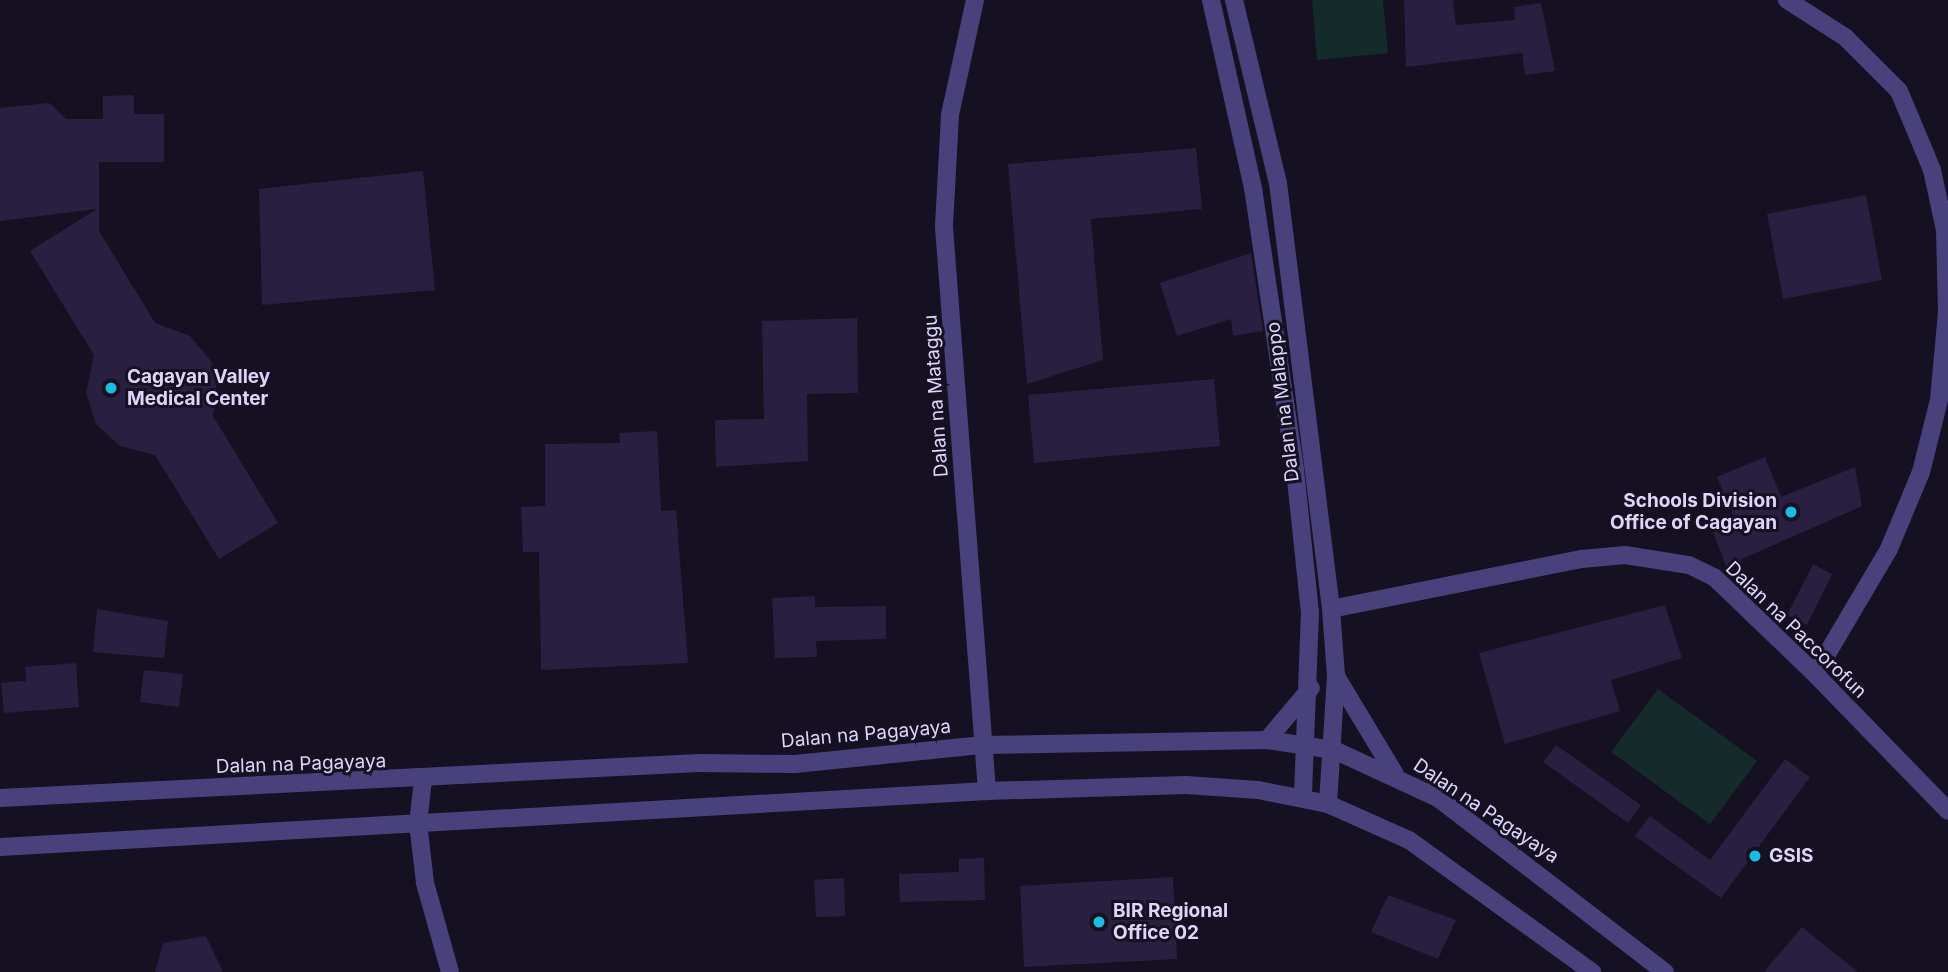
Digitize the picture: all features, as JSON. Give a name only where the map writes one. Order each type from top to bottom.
[{"type":"street","name":"Dalan na Mataggu","points":[[975,0],[950,115],[944,227],[987,791]]},
{"type":"street","name":"Dalan na Malappo","points":[[1211,0],[1263,246],[1295,470],[1311,688],[1309,745],[1303,797]]},
{"type":"street","name":"Dalan na Malappo","points":[[1234,0],[1278,183],[1331,609],[1336,676],[1334,750],[1328,804]]},
{"type":"street","points":[[1787,0],[1845,37],[1899,91],[1932,170],[1945,230],[1947,313],[1939,400],[1921,472],[1889,549],[1815,674]]},
{"type":"street","name":"Dalan na Paccorofun","points":[[1331,609],[1582,559],[1666,559],[1714,578],[1815,674],[1948,811]]},
{"type":"street","points":[[1336,676],[1395,774]]},
{"type":"street","points":[[1267,740],[1311,688]]},
{"type":"street","name":"Dalan na Pagayaya","points":[[0,798],[423,780],[699,763],[795,764],[984,745],[1267,740],[1334,750],[1395,774],[1438,798],[1557,885],[1665,972]]},
{"type":"street","points":[[423,780],[418,823],[425,883],[450,972]]},
{"type":"street","points":[[0,847],[987,791],[1186,785],[1303,797],[1328,804],[1409,840],[1592,972]]},
{"type":"green space","points":[[1312,0],[1383,0],[1388,53],[1317,60]]},
{"type":"green space","points":[[1658,689],[1757,761],[1710,824],[1611,752]]},
{"type":"building","points":[[1404,0],[1453,0],[1456,25],[1515,20],[1514,7],[1541,3],[1555,71],[1525,75],[1522,53],[1406,67]]},
{"type":"building","points":[[134,95],[134,114],[164,114],[164,162],[99,162],[99,231],[155,323],[190,336],[211,361],[217,393],[213,416],[278,523],[219,559],[155,455],[120,446],[96,424],[86,393],[94,355],[30,251],[97,209],[0,221],[0,108],[49,103],[66,119],[103,119],[103,96]]},
{"type":"building","points":[[1196,148],[1202,209],[1091,219],[1103,360],[1027,384],[1008,164]]},
{"type":"building","points":[[423,171],[435,290],[262,305],[259,189]]},
{"type":"building","points":[[1866,195],[1882,280],[1783,299],[1767,214]]},
{"type":"building","points":[[1251,253],[1263,331],[1233,336],[1231,319],[1177,336],[1160,283]]},
{"type":"building","points":[[857,318],[858,393],[807,394],[808,461],[716,467],[715,420],[764,419],[762,321]]},
{"type":"building","points":[[1214,379],[1220,446],[1034,463],[1028,395]]},
{"type":"building","points":[[657,431],[661,511],[676,510],[688,663],[541,670],[539,552],[523,552],[521,507],[545,506],[545,444],[620,443],[619,433]]},
{"type":"building","name":"Schools Division Office of Cagayan","points":[[1765,457],[1781,497],[1855,467],[1862,506],[1726,566],[1711,527],[1734,518],[1717,477]]},
{"type":"building","points":[[1813,564],[1832,574],[1807,625],[1787,615]]},
{"type":"building","points":[[815,596],[815,607],[886,606],[886,639],[816,641],[817,657],[775,658],[772,598]]},
{"type":"building","points":[[1665,605],[1682,658],[1611,680],[1620,711],[1505,744],[1479,653]]},
{"type":"building","points":[[97,609],[168,621],[164,658],[93,652]]},
{"type":"building","points":[[76,663],[79,707],[4,713],[1,683],[26,681],[25,667]]},
{"type":"building","points":[[144,670],[183,674],[179,707],[140,702]]},
{"type":"building","points":[[1556,745],[1641,805],[1628,823],[1543,762]]},
{"type":"building","points":[[1785,759],[1810,777],[1721,898],[1635,836],[1650,816],[1710,860]]},
{"type":"building","points":[[984,858],[985,900],[900,902],[899,874],[959,872],[959,859]]},
{"type":"building","name":"BIR Regional Office 02","points":[[1173,877],[1177,959],[1024,967],[1020,886]]},
{"type":"building","points":[[844,878],[845,916],[816,917],[814,880]]},
{"type":"building","points":[[1388,895],[1456,920],[1438,959],[1371,932]]},
{"type":"building","points":[[1802,927],[1858,972],[1764,972]]},
{"type":"building","points":[[206,936],[223,972],[155,972],[163,943]]},
{"type":"place","name":"Cagayan Valley Medical Center","points":[[111,388]]},
{"type":"place","name":"Schools Division Office of Cagayan","points":[[1791,512]]},
{"type":"place","name":"GSIS","points":[[1755,856]]},
{"type":"place","name":"BIR Regional Office 02","points":[[1099,922]]}]
